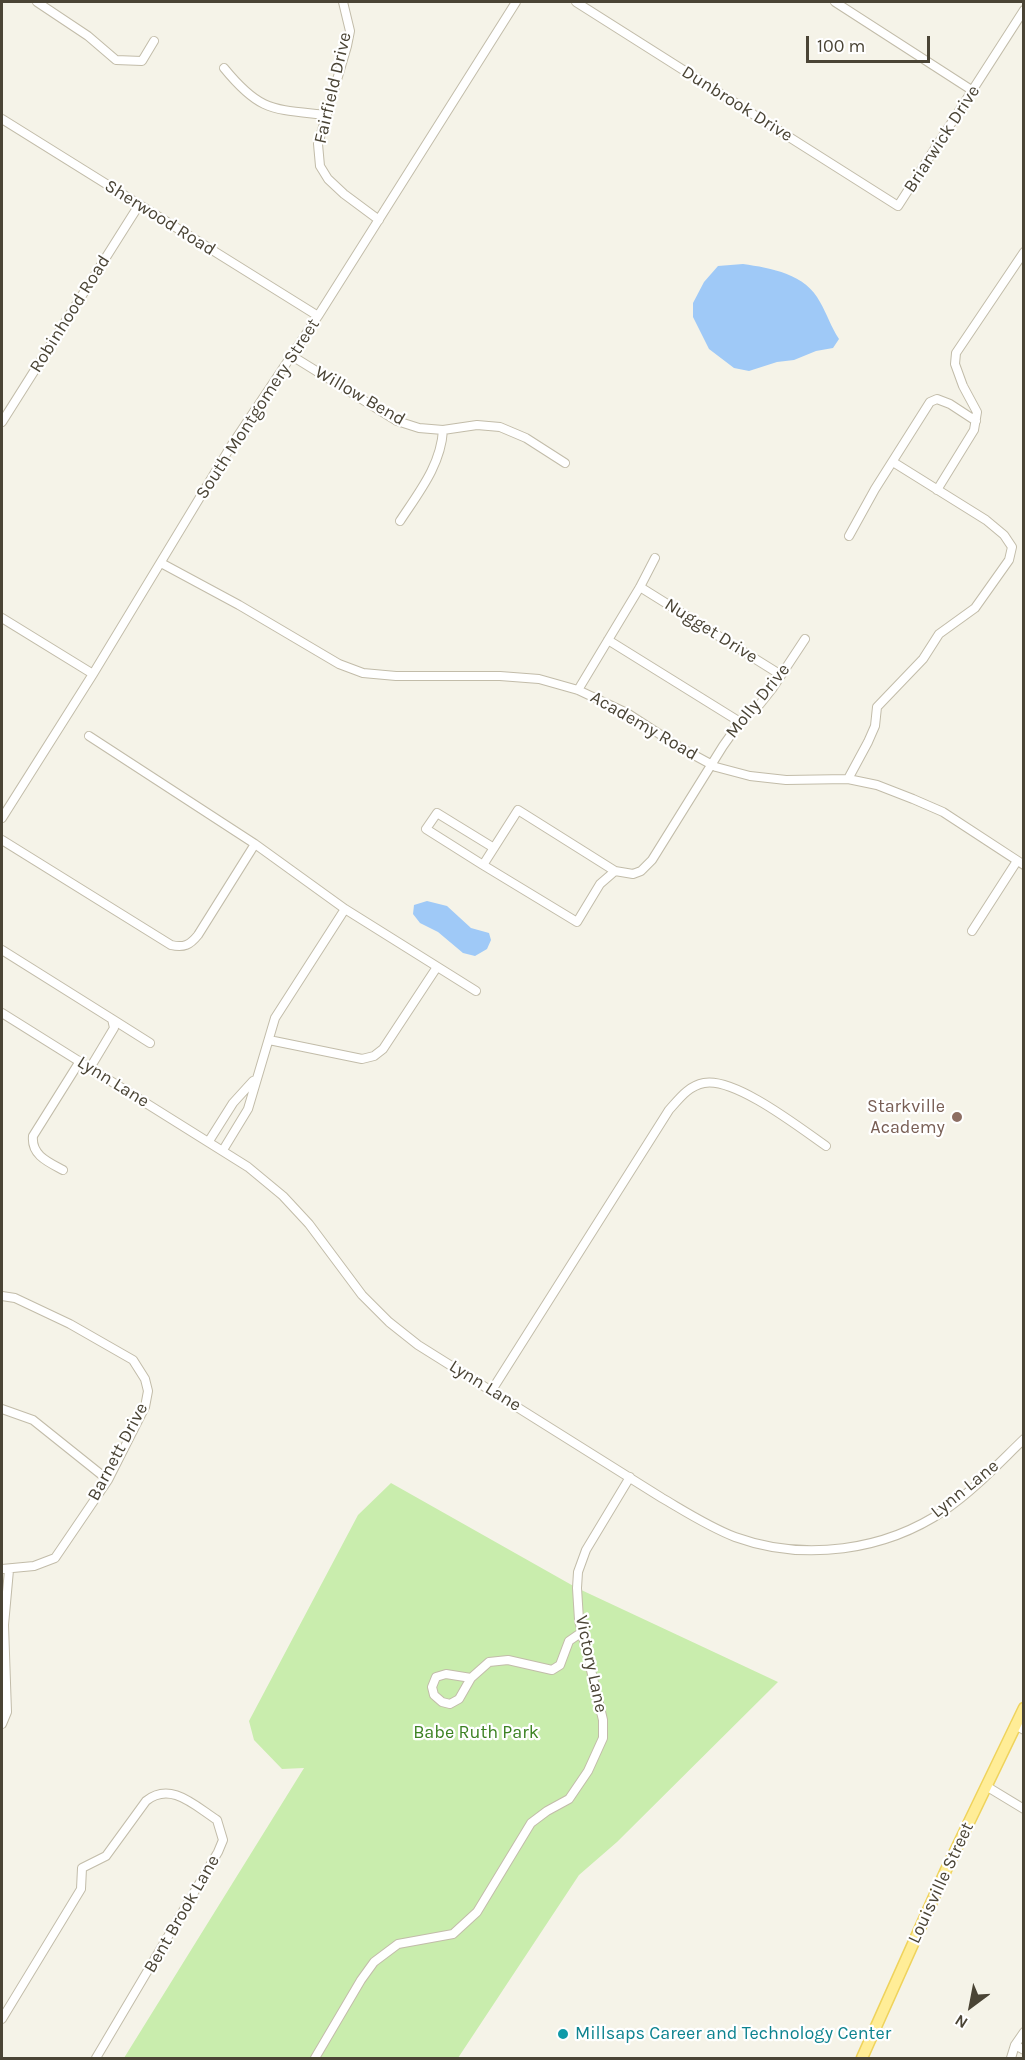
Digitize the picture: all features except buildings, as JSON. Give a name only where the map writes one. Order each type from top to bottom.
[{"type":"main road","name":"Louisville Street","points":[[862,2058],[986,1786],[1019,1727],[1023,1708]]},
{"type":"street","points":[[37,2],[88,36],[116,60],[142,62],[154,41]]},
{"type":"street","name":"Fairfield Drive","points":[[343,2],[350,31],[318,144],[320,166],[328,179],[344,194],[379,219]]},
{"type":"street","name":"South Montgomery Street","points":[[2,818],[93,674],[231,447],[318,316],[516,2]]},
{"type":"street","name":"Dunbrook Drive","points":[[576,2],[898,206]]},
{"type":"street","points":[[835,2],[974,91]]},
{"type":"street","name":"Briarwick Drive","points":[[898,206],[974,91],[1023,10]]},
{"type":"street","points":[[224,68],[256,101],[275,110],[326,115]]},
{"type":"street","name":"Sherwood Road","points":[[2,119],[318,316]]},
{"type":"street","name":"Robinhood Road","points":[[2,423],[139,205]]},
{"type":"street","points":[[937,490],[974,430],[978,412],[963,386],[955,364],[956,353],[1023,252]]},
{"type":"street","name":"Willow Bend","points":[[292,356],[397,421],[419,428],[443,430],[477,425],[500,427],[526,438],[565,463]]},
{"type":"street","points":[[849,536],[930,402],[937,399],[950,404],[976,421]]},
{"type":"street","points":[[400,521],[433,470],[442,446],[443,430]]},
{"type":"street","points":[[848,779],[868,742],[874,726],[877,707],[923,659],[939,634],[975,608],[1009,560],[1012,547],[1004,535],[986,520],[893,462]]},
{"type":"street","points":[[578,690],[655,558]]},
{"type":"street","name":"Academy Road","points":[[161,562],[334,661],[363,673],[396,676],[500,676],[539,679],[578,690],[627,713],[681,748],[711,764],[750,776],[786,780],[848,779],[877,785],[943,812],[1020,863]]},
{"type":"street","name":"Nugget Drive","points":[[640,587],[781,675]]},
{"type":"street","points":[[2,618],[93,674]]},
{"type":"street","name":"Molly Drive","points":[[615,871],[633,874],[641,871],[652,860],[711,764],[740,722],[760,704],[805,639]]},
{"type":"street","points":[[608,640],[740,722]]},
{"type":"street","points":[[88,736],[255,844],[345,909],[476,991]]},
{"type":"street","points":[[483,864],[494,848],[518,810],[615,871],[600,884],[578,922],[483,864],[426,829],[437,813],[494,848]]},
{"type":"street","points":[[2,840],[171,945],[180,947],[191,944],[198,935],[255,844]]},
{"type":"street","points":[[972,931],[1020,863]]},
{"type":"street","points":[[223,1150],[248,1109],[255,1078],[275,1018],[345,909]]},
{"type":"street","points":[[2,950],[150,1043]]},
{"type":"street","points":[[269,1040],[362,1059],[374,1056],[383,1049],[437,967]]},
{"type":"street","name":"Lynn Lane","points":[[2,1013],[248,1167],[283,1196],[309,1224],[362,1295],[418,1346],[700,1520],[735,1537],[773,1546],[812,1551],[846,1548],[879,1541],[911,1529],[945,1510],[976,1485],[1023,1439]]},
{"type":"street","points":[[90,1068],[114,1028],[112,1019]]},
{"type":"street","points":[[63,1170],[36,1153],[32,1143],[33,1136],[80,1061]]},
{"type":"street","points":[[209,1141],[233,1103],[255,1078]]},
{"type":"street","points":[[492,1390],[669,1110],[688,1089],[703,1083],[715,1082],[733,1087],[826,1146]]},
{"type":"street","name":"Barnett Drive","points":[[2,1296],[15,1298],[70,1324],[133,1360],[145,1379],[148,1391],[145,1407],[108,1480],[55,1558],[34,1566],[5,1569]]},
{"type":"street","points":[[2,1409],[33,1420],[108,1480]]},
{"type":"street","name":"Victory Lane","points":[[315,2058],[374,1962],[398,1944],[453,1934],[477,1912],[531,1824],[547,1811],[569,1799],[588,1771],[603,1738],[603,1720],[582,1632],[578,1572],[586,1550],[630,1477]]},
{"type":"street","points":[[2,1724],[7,1712],[5,1569]]},
{"type":"street","points":[[471,1678],[446,1674],[436,1677],[432,1687],[434,1695],[442,1702],[450,1704],[459,1699],[471,1678],[489,1662],[508,1660],[537,1669],[552,1670],[560,1665],[569,1641],[582,1632]]},
{"type":"street","points":[[986,1786],[1023,1809]]},
{"type":"street","name":"Bent Brook Lane","points":[[2,2019],[81,1889],[82,1868],[106,1856],[146,1801],[155,1794],[166,1792],[179,1796],[217,1820],[223,1840],[173,1931],[96,2058]]},
{"type":"street","points":[[1011,2058],[1019,2047],[1023,2032]]},
{"type":"green space","name":"Babe Ruth Park","points":[[391,1483],[577,1588],[778,1682],[617,1842],[579,1875],[458,2058],[124,2058],[304,1768],[282,1769],[254,1740],[249,1721],[358,1515]]},
{"type":"water","points":[[743,264],[787,274],[814,292],[839,339],[833,348],[749,371],[734,368],[709,349],[693,317],[693,303],[704,282],[718,266]]},
{"type":"water","points":[[427,901],[447,906],[471,928],[489,933],[491,940],[487,949],[475,956],[463,953],[438,932],[420,923],[413,914],[414,905]]},
{"type":"place","name":"Starkville Academy","points":[[957,1117]]},
{"type":"place","name":"Millsaps Career and Technology Center","points":[[563,2034]]}]
